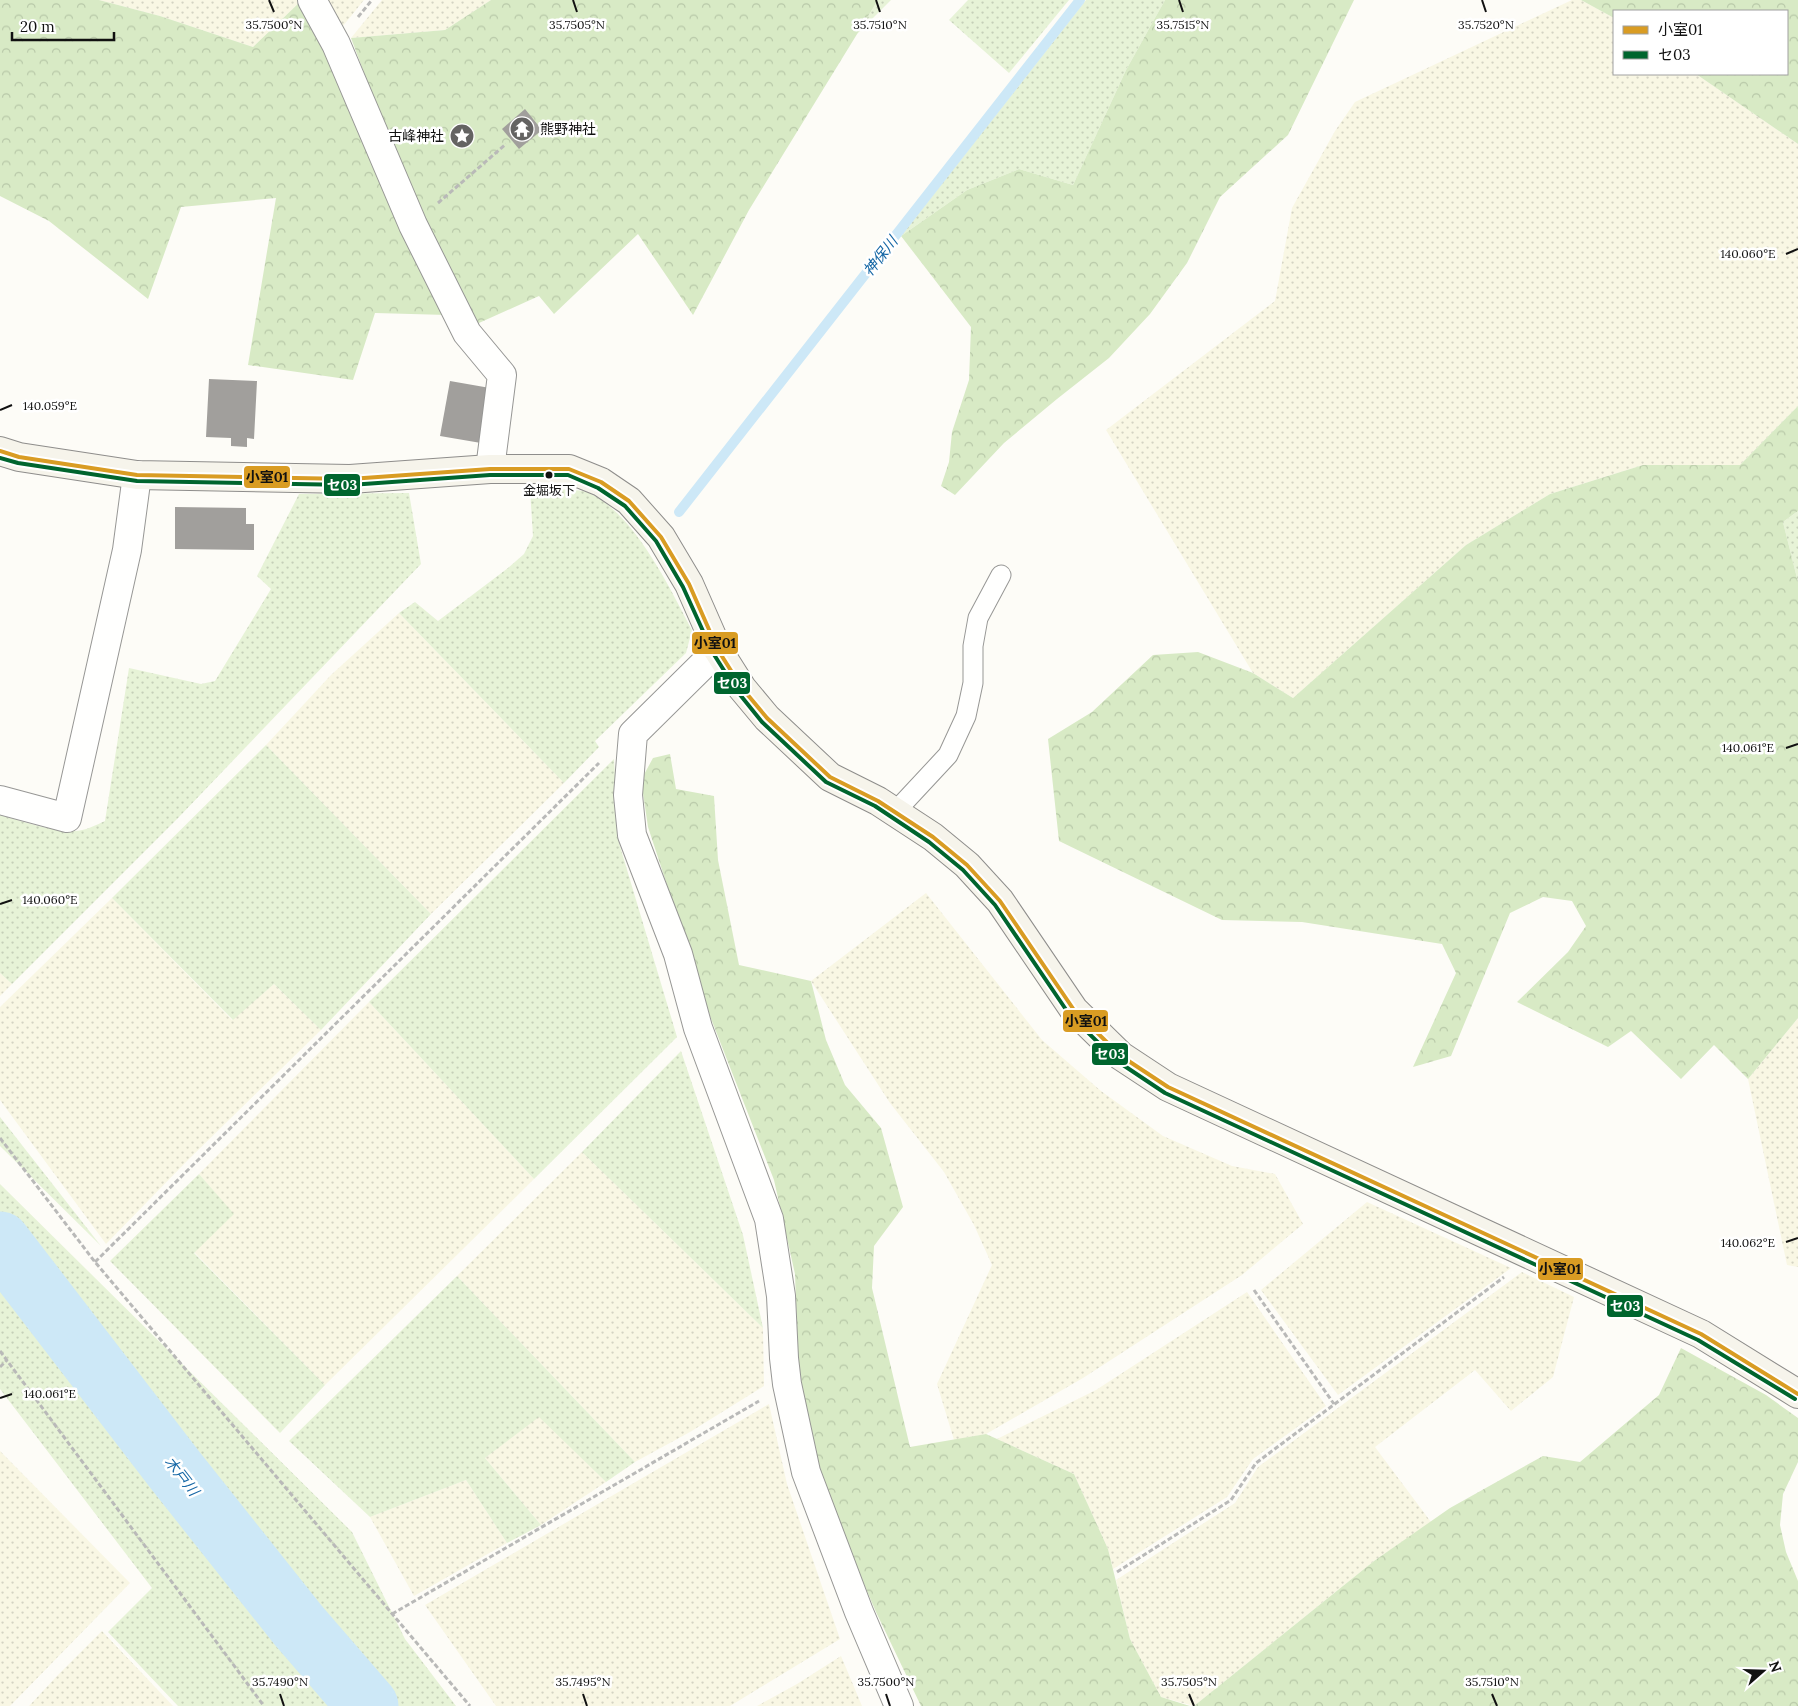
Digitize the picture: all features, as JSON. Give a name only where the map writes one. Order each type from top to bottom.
[{"type":"street","points":[[312,0],[336,44],[412,225],[467,333],[502,375],[490,469]]},
{"type":"street","points":[[0,451],[19,457],[137,475],[350,479],[490,469],[569,469],[601,482],[629,501],[661,537],[684,576],[718,650],[742,688],[767,718],[830,777],[878,802],[933,837],[967,865],[1000,901],[1074,1010],[1121,1056],[1168,1087],[1701,1334],[1798,1394]]},
{"type":"street","points":[[0,800],[67,818],[126,550],[137,475]]},
{"type":"street","points":[[609,753],[633,734],[718,650]]},
{"type":"street","points":[[633,734],[628,795],[632,834],[678,954],[698,1028],[769,1219],[780,1296],[787,1384],[806,1472],[859,1612],[899,1706]]},
{"type":"lane","points":[[894,813],[948,755],[966,716],[973,683],[973,646],[978,618],[1001,575]]},
{"type":"path","points":[[412,225],[506,144]]},
{"type":"path","points":[[95,1262],[609,753]]},
{"type":"path","points":[[0,1138],[95,1262],[470,1706]]},
{"type":"path","points":[[1117,1572],[1231,1500],[1256,1463],[1532,1256]]},
{"type":"path","points":[[1254,1290],[1334,1404]]},
{"type":"path","points":[[0,1350],[264,1706]]},
{"type":"path","points":[[0,1367],[7,1360]]},
{"type":"path","points":[[392,1614],[787,1384]]},
{"type":"shaded area","points":[[99,0],[302,0],[253,47],[160,16]]},
{"type":"shaded area","points":[[322,0],[364,0],[339,31]]},
{"type":"shaded area","points":[[382,0],[491,0],[445,30],[351,38]]},
{"type":"shaded area","points":[[1572,0],[1581,0],[1613,17],[1613,75],[1697,75],[1798,144],[1798,406],[1740,465],[1643,465],[1550,494],[1466,545],[1293,698],[1253,673],[1106,430],[1275,301],[1292,208],[1335,131],[1355,102]]},
{"type":"shaded area","points":[[399,613],[564,783],[431,914],[266,745],[331,675]]},
{"type":"shaded area","points":[[926,893],[1042,1040],[1101,1091],[1163,1136],[1232,1166],[1275,1174],[1303,1224],[1242,1275],[1083,1378],[986,1434],[954,1440],[937,1384],[992,1265],[974,1225],[944,1172],[890,1103],[811,981]]},
{"type":"shaded area","points":[[112,898],[232,1020],[274,984],[321,1030],[188,1160],[106,1244],[0,1100],[0,1007]]},
{"type":"shaded area","points":[[0,973],[12,984],[0,996]]},
{"type":"shaded area","points":[[369,1002],[534,1179],[325,1385],[194,1252],[233,1214],[199,1174]]},
{"type":"shaded area","points":[[1798,1018],[1798,1267],[1787,1265],[1748,1079]]},
{"type":"shaded area","points":[[582,1152],[763,1328],[764,1386],[690,1432],[635,1462],[457,1276]]},
{"type":"shaded area","points":[[1367,1202],[1511,1268],[1338,1395],[1261,1290]]},
{"type":"shaded area","points":[[1522,1272],[1574,1297],[1553,1377],[1511,1411],[1475,1370],[1375,1447],[1431,1522],[1374,1561],[1194,1706],[1161,1697],[1130,1639],[1116,1580],[1235,1503],[1258,1467]]},
{"type":"shaded area","points":[[1247,1292],[1326,1406],[1253,1459],[1227,1497],[1113,1569],[1108,1549],[1074,1474],[997,1439],[1096,1390]]},
{"type":"shaded area","points":[[769,1404],[787,1484],[840,1639],[730,1706],[496,1706],[425,1605]]},
{"type":"shaded area","points":[[539,1416],[606,1482],[541,1525],[485,1458]]},
{"type":"shaded area","points":[[0,1451],[130,1583],[10,1706],[0,1706]]},
{"type":"shaded area","points":[[466,1480],[507,1543],[414,1596],[370,1517]]},
{"type":"shaded area","points":[[102,1631],[173,1706],[29,1706],[57,1676]]},
{"type":"shaded area","points":[[841,1656],[862,1706],[757,1706],[797,1684]]},
{"type":"green space","points":[[0,0],[99,0],[160,16],[253,47],[302,0],[447,315],[375,313],[353,380],[248,365],[276,198],[181,207],[148,299],[49,221],[0,196]]},
{"type":"green space","points":[[491,0],[878,0],[749,210],[693,315],[638,234],[554,314],[539,296],[470,327],[390,142],[351,38],[445,30]]},
{"type":"green space","points":[[878,0],[891,0],[857,34]]},
{"type":"green space","points":[[968,0],[1069,0],[1009,73],[949,20]]},
{"type":"green space","points":[[1086,0],[1165,0],[1126,70],[1073,185],[1019,169],[967,190],[901,236]]},
{"type":"green space","points":[[1165,0],[1354,0],[1288,135],[1220,197],[1187,263],[1150,314],[1109,358],[1004,443],[955,495],[941,486],[949,462],[952,432],[969,380],[971,327],[901,236],[967,190],[1019,169],[1073,185],[1126,70]]},
{"type":"green space","points":[[1581,0],[1798,0],[1798,144],[1697,75],[1788,75],[1788,10],[1613,10],[1613,17]]},
{"type":"green space","points":[[1798,406],[1798,511],[1783,522],[1798,582],[1798,1018],[1748,1079],[1714,1045],[1681,1079],[1631,1031],[1608,1047],[1517,1002],[1568,952],[1586,926],[1572,901],[1543,897],[1510,913],[1451,1056],[1413,1067],[1456,973],[1442,944],[1302,922],[1222,920],[1059,841],[1048,739],[1092,712],[1153,655],[1198,652],[1253,673],[1293,698],[1466,545],[1550,494],[1643,465],[1740,465]]},
{"type":"green space","points":[[530,489],[583,491],[604,502],[620,516],[649,552],[692,630],[686,653],[595,741],[599,747],[564,783],[399,613],[415,602],[438,621],[524,554],[533,536]]},
{"type":"green space","points":[[409,493],[421,564],[179,817],[12,984],[0,973],[0,815],[45,828],[63,831],[81,830],[105,821],[129,668],[201,684],[215,681],[271,589],[257,576],[299,494]]},
{"type":"green space","points":[[1798,511],[1798,582],[1783,522]]},
{"type":"green space","points":[[266,745],[431,914],[321,1030],[274,984],[233,1020],[112,898]]},
{"type":"green space","points":[[670,754],[676,789],[714,796],[718,860],[739,965],[811,981],[826,1040],[845,1085],[881,1128],[903,1207],[874,1246],[872,1288],[910,1447],[986,1434],[1074,1474],[1108,1549],[1130,1639],[1161,1697],[1190,1706],[921,1706],[876,1612],[817,1475],[799,1389],[795,1274],[774,1180],[710,1016],[648,827],[641,780],[653,758]]},
{"type":"green space","points":[[614,759],[619,843],[677,1037],[534,1179],[369,1002]]},
{"type":"green space","points":[[681,1051],[743,1235],[763,1328],[582,1152]]},
{"type":"green space","points":[[0,1117],[101,1246],[0,1146]]},
{"type":"green space","points":[[199,1174],[234,1214],[194,1253],[325,1385],[280,1433],[110,1261]]},
{"type":"green space","points":[[0,1184],[352,1532],[405,1639],[456,1706],[178,1706],[108,1632],[152,1588],[0,1389]]},
{"type":"green space","points":[[457,1276],[635,1462],[606,1482],[539,1417],[485,1458],[541,1525],[507,1543],[466,1480],[370,1517],[289,1441]]},
{"type":"green space","points":[[1681,1348],[1766,1395],[1798,1418],[1798,1462],[1783,1494],[1780,1525],[1786,1552],[1798,1581],[1798,1706],[1194,1706],[1374,1561],[1450,1508],[1543,1456],[1580,1462],[1659,1395]]},
{"type":"building","name":"熊野神社","points":[[525,109],[542,130],[519,149],[502,129]]},
{"type":"building","points":[[209,379],[257,381],[254,439],[247,438],[247,447],[231,446],[231,438],[206,437]]},
{"type":"building","points":[[450,381],[490,388],[481,443],[440,436]]},
{"type":"building","points":[[175,507],[246,508],[246,524],[254,524],[254,550],[175,549]]},
{"type":"waterway","name":"神保川","points":[[679,512],[1080,0]]},
{"type":"waterway","name":"木戸川","points":[[0,1242],[175,1470],[298,1625],[368,1706]]},
{"type":"transit line","name":"小室01","points":[[0,451],[19,457],[137,475],[350,479],[490,469],[569,469],[601,482],[629,501],[661,537],[689,584],[718,650],[742,688],[767,718],[830,777],[878,801],[933,837],[967,865],[1000,901],[1074,1010],[1121,1056],[1168,1087],[1701,1334],[1798,1394]]},
{"type":"transit line","name":"セ03","points":[[0,458],[18,463],[137,481],[350,485],[490,475],[568,475],[598,488],[625,506],[656,541],[683,587],[713,653],[737,691],[762,722],[826,782],[875,806],[929,842],[963,870],[995,905],[1069,1014],[1117,1061],[1165,1093],[1698,1340],[1795,1399]]},
{"type":"place","name":"熊野神社","points":[[522,129]]},
{"type":"place","name":"古峰神社","points":[[462,136]]},
{"type":"place","name":"金堀坂下","points":[[549,475]]}]
